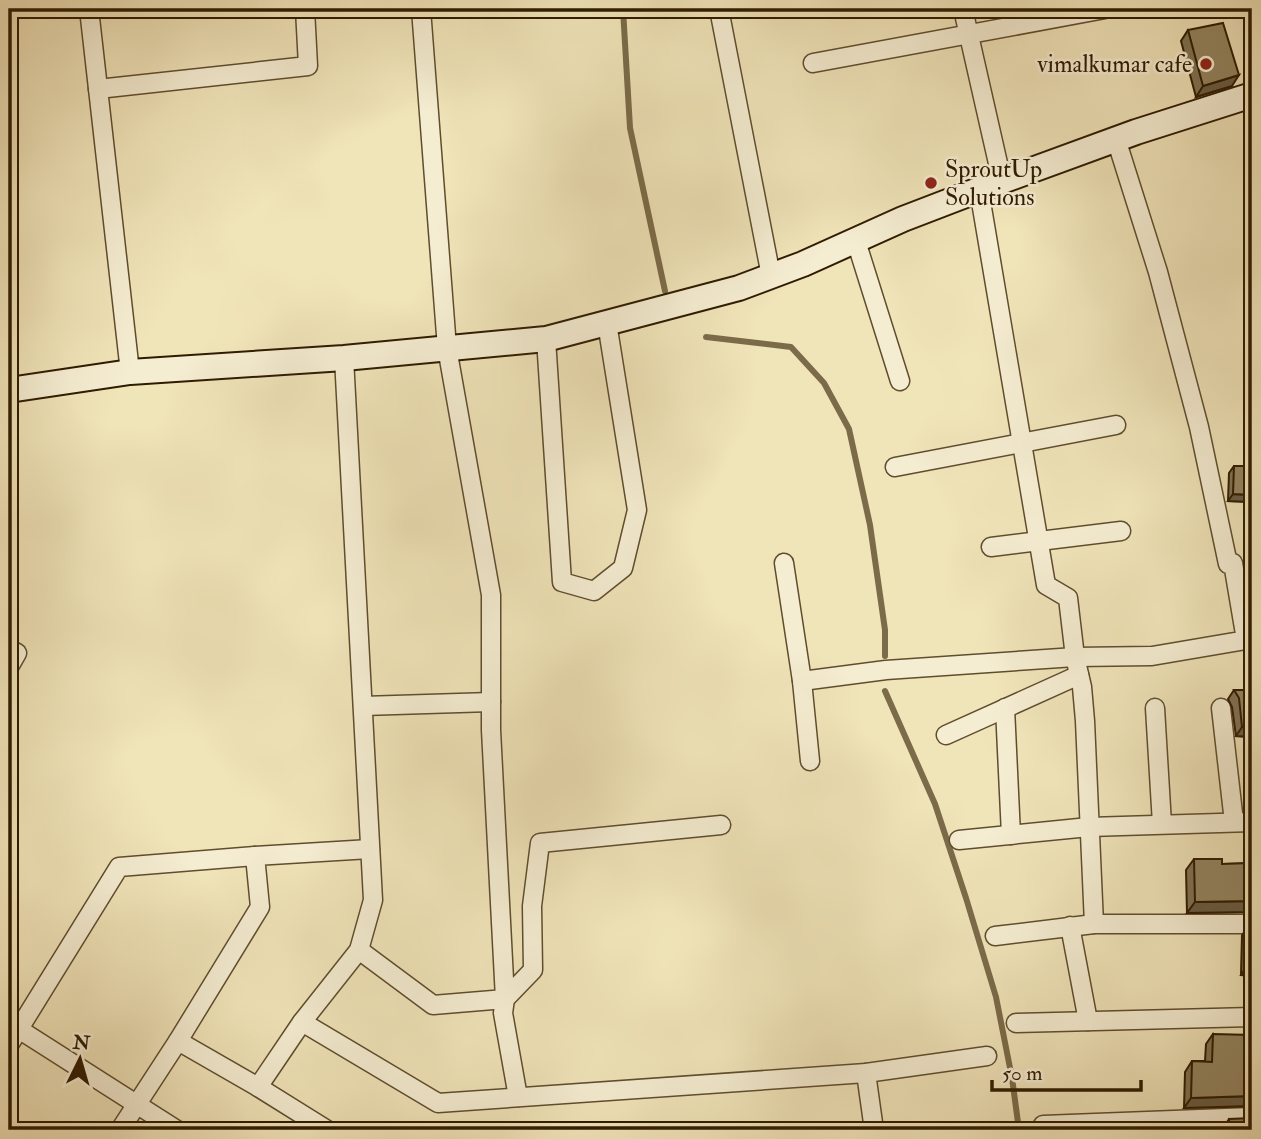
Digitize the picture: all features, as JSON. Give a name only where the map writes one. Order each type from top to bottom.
[{"type":"main road","points":[[9,390],[130,372],[344,358],[546,339],[739,288],[803,264],[903,219],[1002,181],[1116,139],[1252,94]]},
{"type":"street","points":[[89,9],[130,372]]},
{"type":"street","points":[[98,89],[308,66],[305,9]]},
{"type":"street","points":[[421,9],[447,348],[491,595],[491,730],[505,999],[503,1013],[518,1097]]},
{"type":"street","points":[[719,9],[771,276]]},
{"type":"street","points":[[963,9],[1002,181]]},
{"type":"street","points":[[813,64],[1105,9]]},
{"type":"street","points":[[802,681],[886,670],[1075,657],[1152,656],[1246,640],[1233,563],[1228,564],[1195,415],[1158,272],[1116,139]]},
{"type":"street","points":[[979,190],[1046,585],[1068,598],[1075,657],[1082,687],[1094,924]]},
{"type":"street","points":[[856,241],[901,381]]},
{"type":"street","points":[[546,339],[562,582],[594,591],[623,568],[638,510],[607,323]]},
{"type":"street","points":[[258,1087],[302,1022],[359,950],[373,900],[344,358]]},
{"type":"street","points":[[895,467],[1116,425]]},
{"type":"street","points":[[991,547],[1121,531]]},
{"type":"street","points":[[784,563],[802,681],[810,761]]},
{"type":"street","points":[[9,649],[17,653],[9,667]]},
{"type":"street","points":[[946,735],[1079,675]]},
{"type":"street","points":[[363,706],[491,702]]},
{"type":"street","points":[[1005,708],[1012,835]]},
{"type":"street","points":[[1155,708],[1162,824]]},
{"type":"street","points":[[1221,708],[1234,822]]},
{"type":"street","points":[[959,840],[1089,827],[1252,822]]},
{"type":"street","points":[[359,950],[433,1005],[505,999],[533,970],[532,906],[540,843],[721,825]]},
{"type":"street","points":[[177,1130],[12,1032],[119,867],[370,849]]},
{"type":"street","points":[[120,1130],[260,907],[255,856]]},
{"type":"street","points":[[995,936],[1094,924],[1252,924]]},
{"type":"street","points":[[1070,926],[1088,1021]]},
{"type":"street","points":[[1016,1023],[1252,1017]]},
{"type":"street","points":[[302,1022],[438,1103],[866,1073],[987,1056]]},
{"type":"street","points":[[178,1041],[327,1130]]},
{"type":"street","points":[[866,1073],[874,1130]]},
{"type":"street","points":[[1043,1125],[1252,1117]]},
{"type":"building","name":"vimalkumar cafe","points":[[1223,23],[1239,75],[1203,86],[1188,30]]},
{"type":"building","points":[[1234,466],[1252,466],[1252,495],[1233,494]]},
{"type":"building","points":[[1234,690],[1252,690],[1252,727],[1242,727],[1239,698]]},
{"type":"building","points":[[1194,859],[1222,859],[1222,864],[1252,863],[1252,901],[1195,902]]},
{"type":"building","points":[[1249,926],[1252,926],[1252,966],[1247,966]]},
{"type":"building","points":[[1213,1034],[1252,1035],[1252,1096],[1191,1098],[1192,1061],[1212,1062]]},
{"type":"building","points":[[1252,1118],[1252,1130],[1230,1130],[1229,1119]]},
{"type":"waterway","points":[[623,9],[630,128],[665,291]]},
{"type":"waterway","points":[[706,337],[791,347],[824,383],[849,429],[870,525],[885,630],[885,656]]},
{"type":"waterway","points":[[885,691],[935,804],[966,898],[996,997],[1019,1130]]},
{"type":"place","name":"vimalkumar cafe","points":[[1206,64]]},
{"type":"place","name":"SproutUp Solutions","points":[[931,183]]}]
